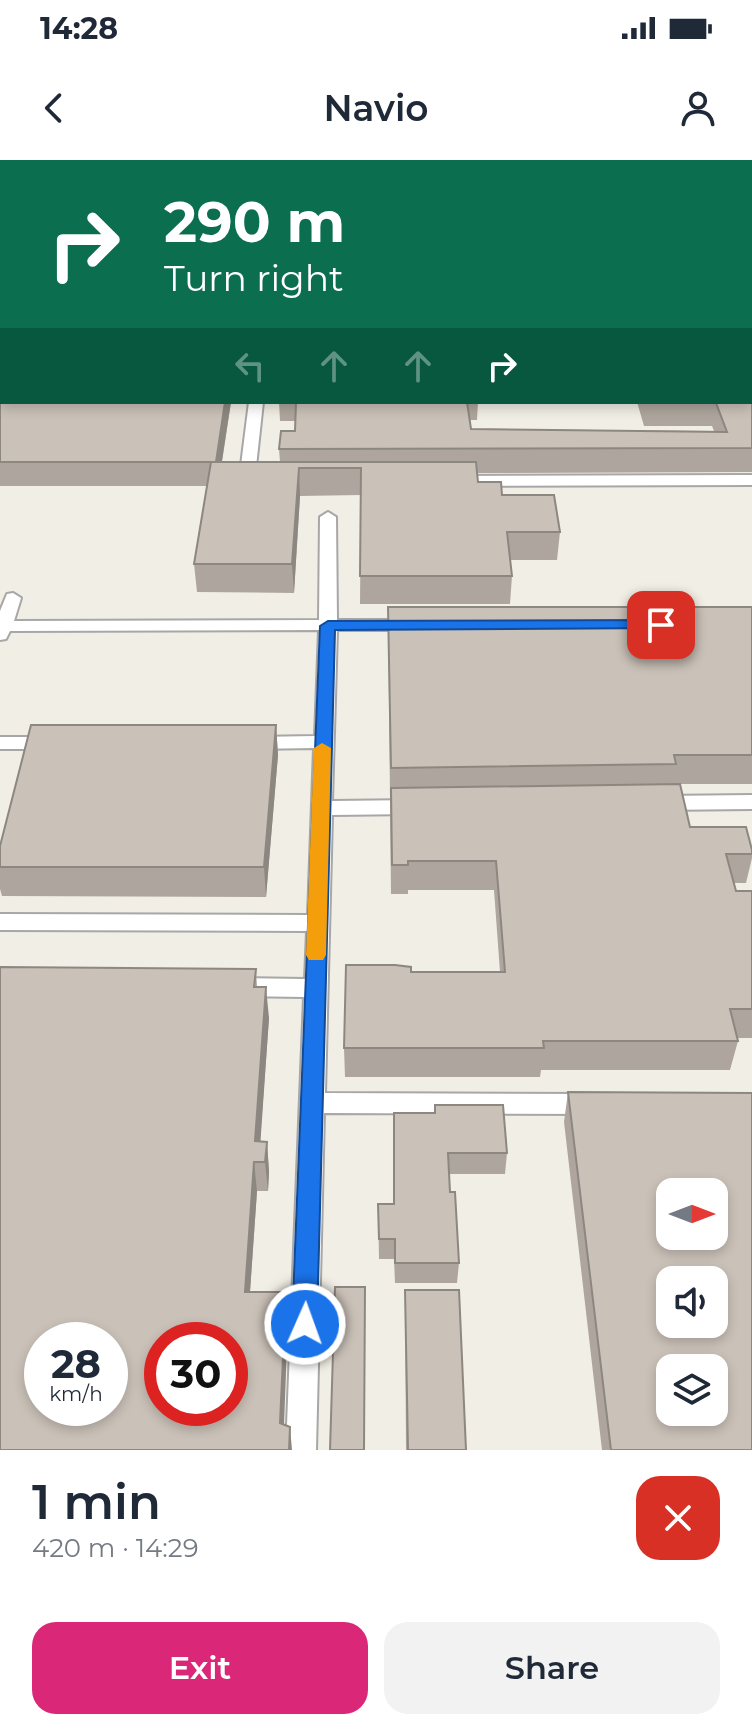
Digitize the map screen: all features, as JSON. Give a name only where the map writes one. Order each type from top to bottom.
[{"type":"street","points":[[256,404],[247,481],[279,481]]},
{"type":"street","points":[[436,481],[752,480]]},
{"type":"street","points":[[301,1450],[328,626],[328,517]]},
{"type":"street","points":[[13,598],[1,629],[438,625]]},
{"type":"street","points":[[230,743],[322,742]]},
{"type":"street","points":[[0,743],[77,743]]},
{"type":"street","points":[[640,803],[752,802]]},
{"type":"street","points":[[321,808],[433,807]]},
{"type":"street","points":[[0,922],[316,923]]},
{"type":"street","points":[[205,987],[316,988]]},
{"type":"street","points":[[311,1103],[610,1104]]},
{"type":"building","points":[[0,404],[225,404],[216,462],[0,462]]},
{"type":"building","points":[[296,404],[467,404],[471,429],[727,432],[716,404],[752,404],[752,448],[279,449],[281,431],[295,431]]},
{"type":"building","points":[[211,462],[476,462],[478,482],[501,482],[502,495],[554,495],[560,532],[507,532],[512,576],[360,576],[361,468],[299,468],[292,564],[194,564]]},
{"type":"building","points":[[388,607],[752,607],[752,755],[674,755],[676,764],[391,768]]},
{"type":"building","points":[[31,725],[276,725],[264,867],[0,867],[0,846]]},
{"type":"building","points":[[680,784],[690,827],[746,827],[752,850],[752,854],[726,854],[736,891],[752,891],[752,1009],[730,1009],[738,1041],[543,1041],[544,1048],[344,1048],[346,965],[395,965],[411,967],[411,972],[505,972],[496,861],[408,861],[408,865],[392,865],[391,788]]},
{"type":"building","points":[[0,967],[256,969],[254,987],[266,987],[255,1141],[267,1142],[265,1162],[254,1162],[245,1292],[286,1292],[280,1423],[290,1427],[289,1450],[0,1450]]},
{"type":"building","points":[[568,1092],[752,1093],[752,1450],[611,1450]]},
{"type":"building","points":[[435,1105],[503,1105],[507,1153],[448,1153],[450,1192],[455,1192],[459,1263],[395,1263],[395,1239],[379,1239],[378,1204],[394,1204],[394,1113],[435,1113]]},
{"type":"building","points":[[335,1287],[365,1287],[364,1450],[330,1450]]},
{"type":"building","points":[[405,1290],[459,1290],[466,1450],[408,1450]]},
{"type":"slow traffic","points":[[316,955],[322,748]]},
{"type":"route","points":[[305,1324],[328,626],[661,625]]}]
